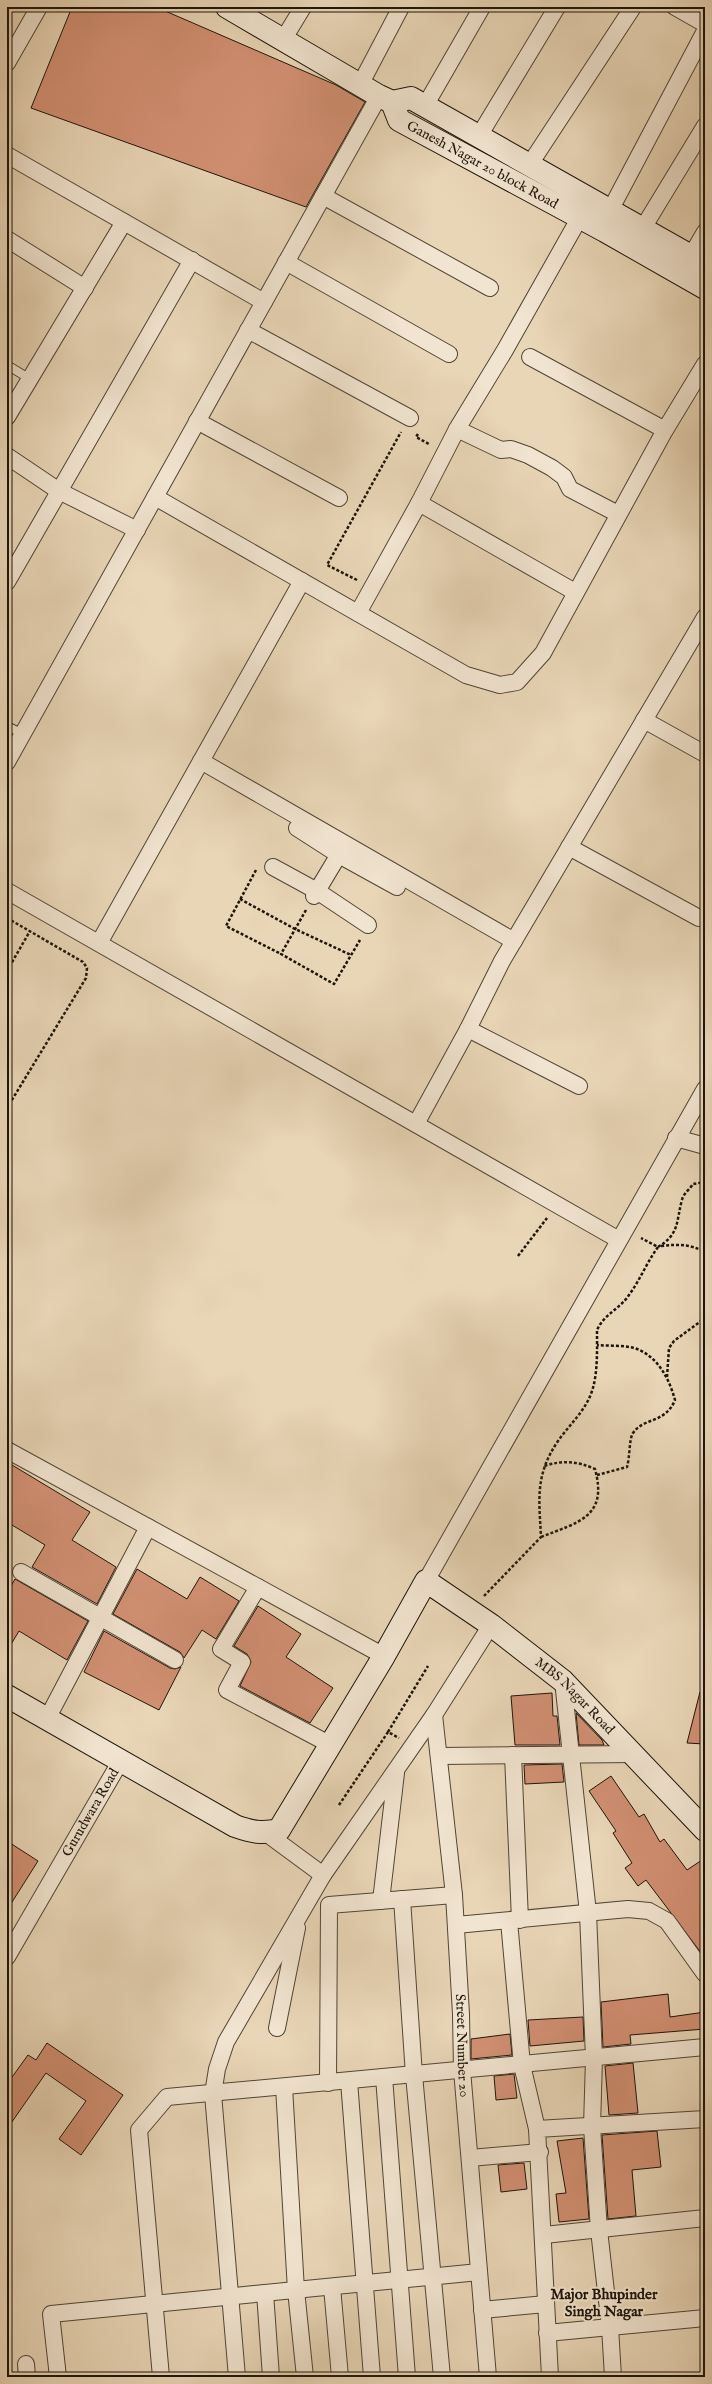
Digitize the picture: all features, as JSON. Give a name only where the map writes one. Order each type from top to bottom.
[{"type":"street","points":[[7,63],[39,7]]},
{"type":"street","points":[[283,40],[304,7]]},
{"type":"street","points":[[360,86],[401,7]]},
{"type":"street","points":[[425,106],[482,7]]},
{"type":"street","points":[[479,136],[557,7]]},
{"type":"street","points":[[530,164],[633,7]]},
{"type":"street","points":[[675,7],[705,24]]},
{"type":"street","points":[[7,762],[323,196],[386,99],[360,86],[234,9]]},
{"type":"street","points":[[600,228],[705,30]]},
{"type":"street","name":"Ganesh Nagar 20 block Road","points":[[698,260],[411,98],[386,99],[399,120],[580,217],[705,288]]},
{"type":"street","points":[[643,228],[705,126]]},
{"type":"street","points":[[7,155],[264,302]]},
{"type":"street","points":[[323,196],[490,288]]},
{"type":"street","points":[[358,613],[419,503],[457,429],[505,350],[580,217]]},
{"type":"street","points":[[7,417],[124,222]]},
{"type":"street","points":[[698,260],[705,232]]},
{"type":"street","points":[[7,239],[85,288]]},
{"type":"street","points":[[7,582],[192,260]]},
{"type":"street","points":[[286,262],[449,354]]},
{"type":"street","points":[[248,330],[407,427]]},
{"type":"street","points":[[530,357],[665,430]]},
{"type":"street","points":[[155,497],[466,675],[500,685],[517,682],[543,653],[574,592],[665,430],[705,364]]},
{"type":"street","points":[[197,421],[339,498]]},
{"type":"street","points":[[457,429],[501,450],[511,449],[552,468],[564,477],[570,489],[618,514]]},
{"type":"street","points":[[7,456],[60,491],[137,530]]},
{"type":"street","points":[[419,503],[574,592]]},
{"type":"street","points":[[99,943],[302,581]]},
{"type":"street","points":[[416,1124],[514,941],[705,617]]},
{"type":"street","points":[[644,720],[705,754]]},
{"type":"street","points":[[201,761],[342,850],[397,887]]},
{"type":"street","points":[[286,821],[514,941]]},
{"type":"street","points":[[569,847],[699,918]]},
{"type":"street","points":[[316,893],[342,850]]},
{"type":"street","points":[[265,867],[316,893],[364,932]]},
{"type":"street","points":[[7,891],[557,1204],[622,1234]]},
{"type":"street","points":[[468,1029],[579,1086]]},
{"type":"street","points":[[120,1762],[235,1826],[254,1832],[266,1833],[279,1830],[384,1656],[705,1089]]},
{"type":"street","points":[[676,1138],[705,1146]]},
{"type":"street","points":[[7,1450],[384,1656]]},
{"type":"street","points":[[47,1719],[148,1527]]},
{"type":"street","points":[[21,1572],[175,1660]]},
{"type":"street","name":"MBS Nagar Road","points":[[426,1581],[491,1625],[564,1681],[705,1830]]},
{"type":"street","points":[[258,1587],[221,1649],[242,1662],[227,1690],[331,1744]]},
{"type":"street","points":[[237,2377],[213,2094],[217,2069],[226,2042],[323,1875],[434,1715],[491,1625]]},
{"type":"street","points":[[564,1681],[588,1913],[594,2058],[592,2127],[599,2230],[610,2327],[613,2377]]},
{"type":"street","name":"Gurudwara Road","points":[[7,1696],[120,1762],[7,1957]]},
{"type":"street","name":"Street Number 20","points":[[434,1715],[454,1895],[462,2070],[488,2377]]},
{"type":"street","points":[[439,1756],[571,1753],[634,1754]]},
{"type":"street","points":[[513,1755],[515,1920],[522,2065],[537,2129],[540,2152],[550,2377]]},
{"type":"street","points":[[381,1901],[396,1770]]},
{"type":"street","points":[[266,1833],[323,1875]]},
{"type":"street","points":[[328,2083],[329,1905],[454,1895]]},
{"type":"street","points":[[402,1899],[414,2075],[442,2377]]},
{"type":"street","points":[[456,1926],[628,1909],[649,1911],[667,1921],[705,1974]]},
{"type":"street","points":[[277,2028],[300,1914]]},
{"type":"street","points":[[161,2377],[140,2130],[167,2097],[213,2094],[705,2047]]},
{"type":"street","points":[[384,2078],[407,2377]]},
{"type":"street","points":[[349,2081],[372,2377]]},
{"type":"street","points":[[284,2087],[296,2290],[305,2377]]},
{"type":"street","points":[[537,2129],[592,2127],[705,2119]]},
{"type":"street","points":[[470,2158],[540,2152]]},
{"type":"street","points":[[544,2235],[705,2218]]},
{"type":"street","points":[[58,2377],[51,2314],[479,2272]]},
{"type":"street","points":[[332,2287],[340,2377]]},
{"type":"street","points":[[265,2293],[271,2377]]},
{"type":"street","points":[[482,2310],[546,2304]]},
{"type":"street","points":[[547,2333],[705,2318]]},
{"type":"lane","points":[[7,365],[30,379]]},
{"type":"lane","points":[[7,726],[23,734]]},
{"type":"path","points":[[360,574],[356,581],[327,565],[407,427],[422,424],[416,437]]},
{"type":"path","points":[[407,427],[416,437],[432,446]]},
{"type":"path","points":[[265,867],[240,899],[226,926],[281,954],[334,984],[364,932]]},
{"type":"path","points":[[281,954],[316,893]]},
{"type":"path","points":[[240,899],[295,929],[351,955]]},
{"type":"path","points":[[7,918],[83,962],[87,968],[86,978],[7,1108]]},
{"type":"path","points":[[7,971],[30,931]]},
{"type":"path","points":[[542,1537],[539,1485],[544,1466],[558,1441],[587,1403],[593,1389],[597,1330],[602,1321],[629,1296],[647,1262],[658,1247],[670,1240],[677,1225],[682,1198],[693,1184],[705,1182]]},
{"type":"path","points":[[518,1256],[557,1204]]},
{"type":"path","points":[[622,1234],[658,1247],[678,1244],[694,1246],[705,1252]]},
{"type":"path","points":[[667,1378],[669,1348],[674,1341],[705,1318]]},
{"type":"path","points":[[597,1345],[633,1348],[644,1353],[658,1364],[667,1378],[675,1400],[671,1409],[665,1415],[636,1430],[632,1434],[631,1456],[627,1466],[597,1475]]},
{"type":"path","points":[[469,1611],[542,1537],[579,1522],[590,1514],[599,1495],[595,1469],[581,1463],[561,1461],[544,1466]]},
{"type":"path","points":[[339,1805],[388,1732],[428,1666]]},
{"type":"path","points":[[388,1732],[413,1746]]},
{"type":"building","points":[[72,7],[156,7],[336,85],[365,102],[306,207],[31,108]]},
{"type":"building","points":[[12,1465],[90,1512],[72,1540],[116,1567],[97,1604],[32,1567],[45,1545],[7,1522],[7,1473]]},
{"type":"building","points":[[137,1569],[187,1599],[200,1577],[239,1601],[216,1639],[202,1630],[184,1658],[180,1652],[113,1614]]},
{"type":"building","points":[[15,1579],[88,1621],[67,1660],[19,1631],[7,1651],[7,1593]]},
{"type":"building","points":[[258,1606],[301,1634],[286,1657],[333,1688],[310,1723],[240,1686],[251,1662],[247,1654],[234,1646]]},
{"type":"building","points":[[104,1631],[170,1668],[175,1669],[181,1667],[159,1710],[84,1672]]},
{"type":"building","points":[[700,1692],[705,1692],[705,1744],[687,1743]]},
{"type":"building","points":[[552,1693],[553,1716],[557,1716],[560,1745],[515,1745],[511,1696]]},
{"type":"building","points":[[576,1713],[602,1740],[604,1745],[579,1745]]},
{"type":"building","points":[[562,1764],[564,1782],[525,1784],[524,1765]]},
{"type":"building","points":[[611,1776],[639,1817],[644,1814],[660,1842],[664,1839],[687,1870],[705,1858],[705,1958],[646,1880],[638,1886],[625,1868],[632,1863],[613,1833],[616,1831],[589,1791]]},
{"type":"building","points":[[7,1841],[38,1861],[7,1910]]},
{"type":"building","points":[[668,1994],[670,2017],[705,2012],[705,2029],[630,2035],[631,2044],[603,2047],[601,2002]]},
{"type":"building","points":[[583,2017],[584,2041],[530,2046],[528,2020]]},
{"type":"building","points":[[510,2034],[512,2055],[471,2059],[471,2039]]},
{"type":"building","points":[[47,2043],[123,2095],[81,2155],[59,2139],[86,2101],[46,2073],[7,2129],[7,2084],[28,2055],[36,2060]]},
{"type":"building","points":[[633,2063],[638,2113],[609,2115],[605,2066]]},
{"type":"building","points":[[514,2074],[517,2098],[496,2100],[494,2076]]},
{"type":"building","points":[[657,2131],[661,2167],[632,2170],[636,2216],[608,2219],[602,2135]]},
{"type":"building","points":[[583,2138],[589,2219],[559,2222],[556,2194],[566,2193],[557,2141]]},
{"type":"building","points":[[524,2163],[527,2189],[501,2192],[498,2165]]},
{"type":"district","name":"Major Bhupinder Singh Nagar","points":[[604,2302]]}]
